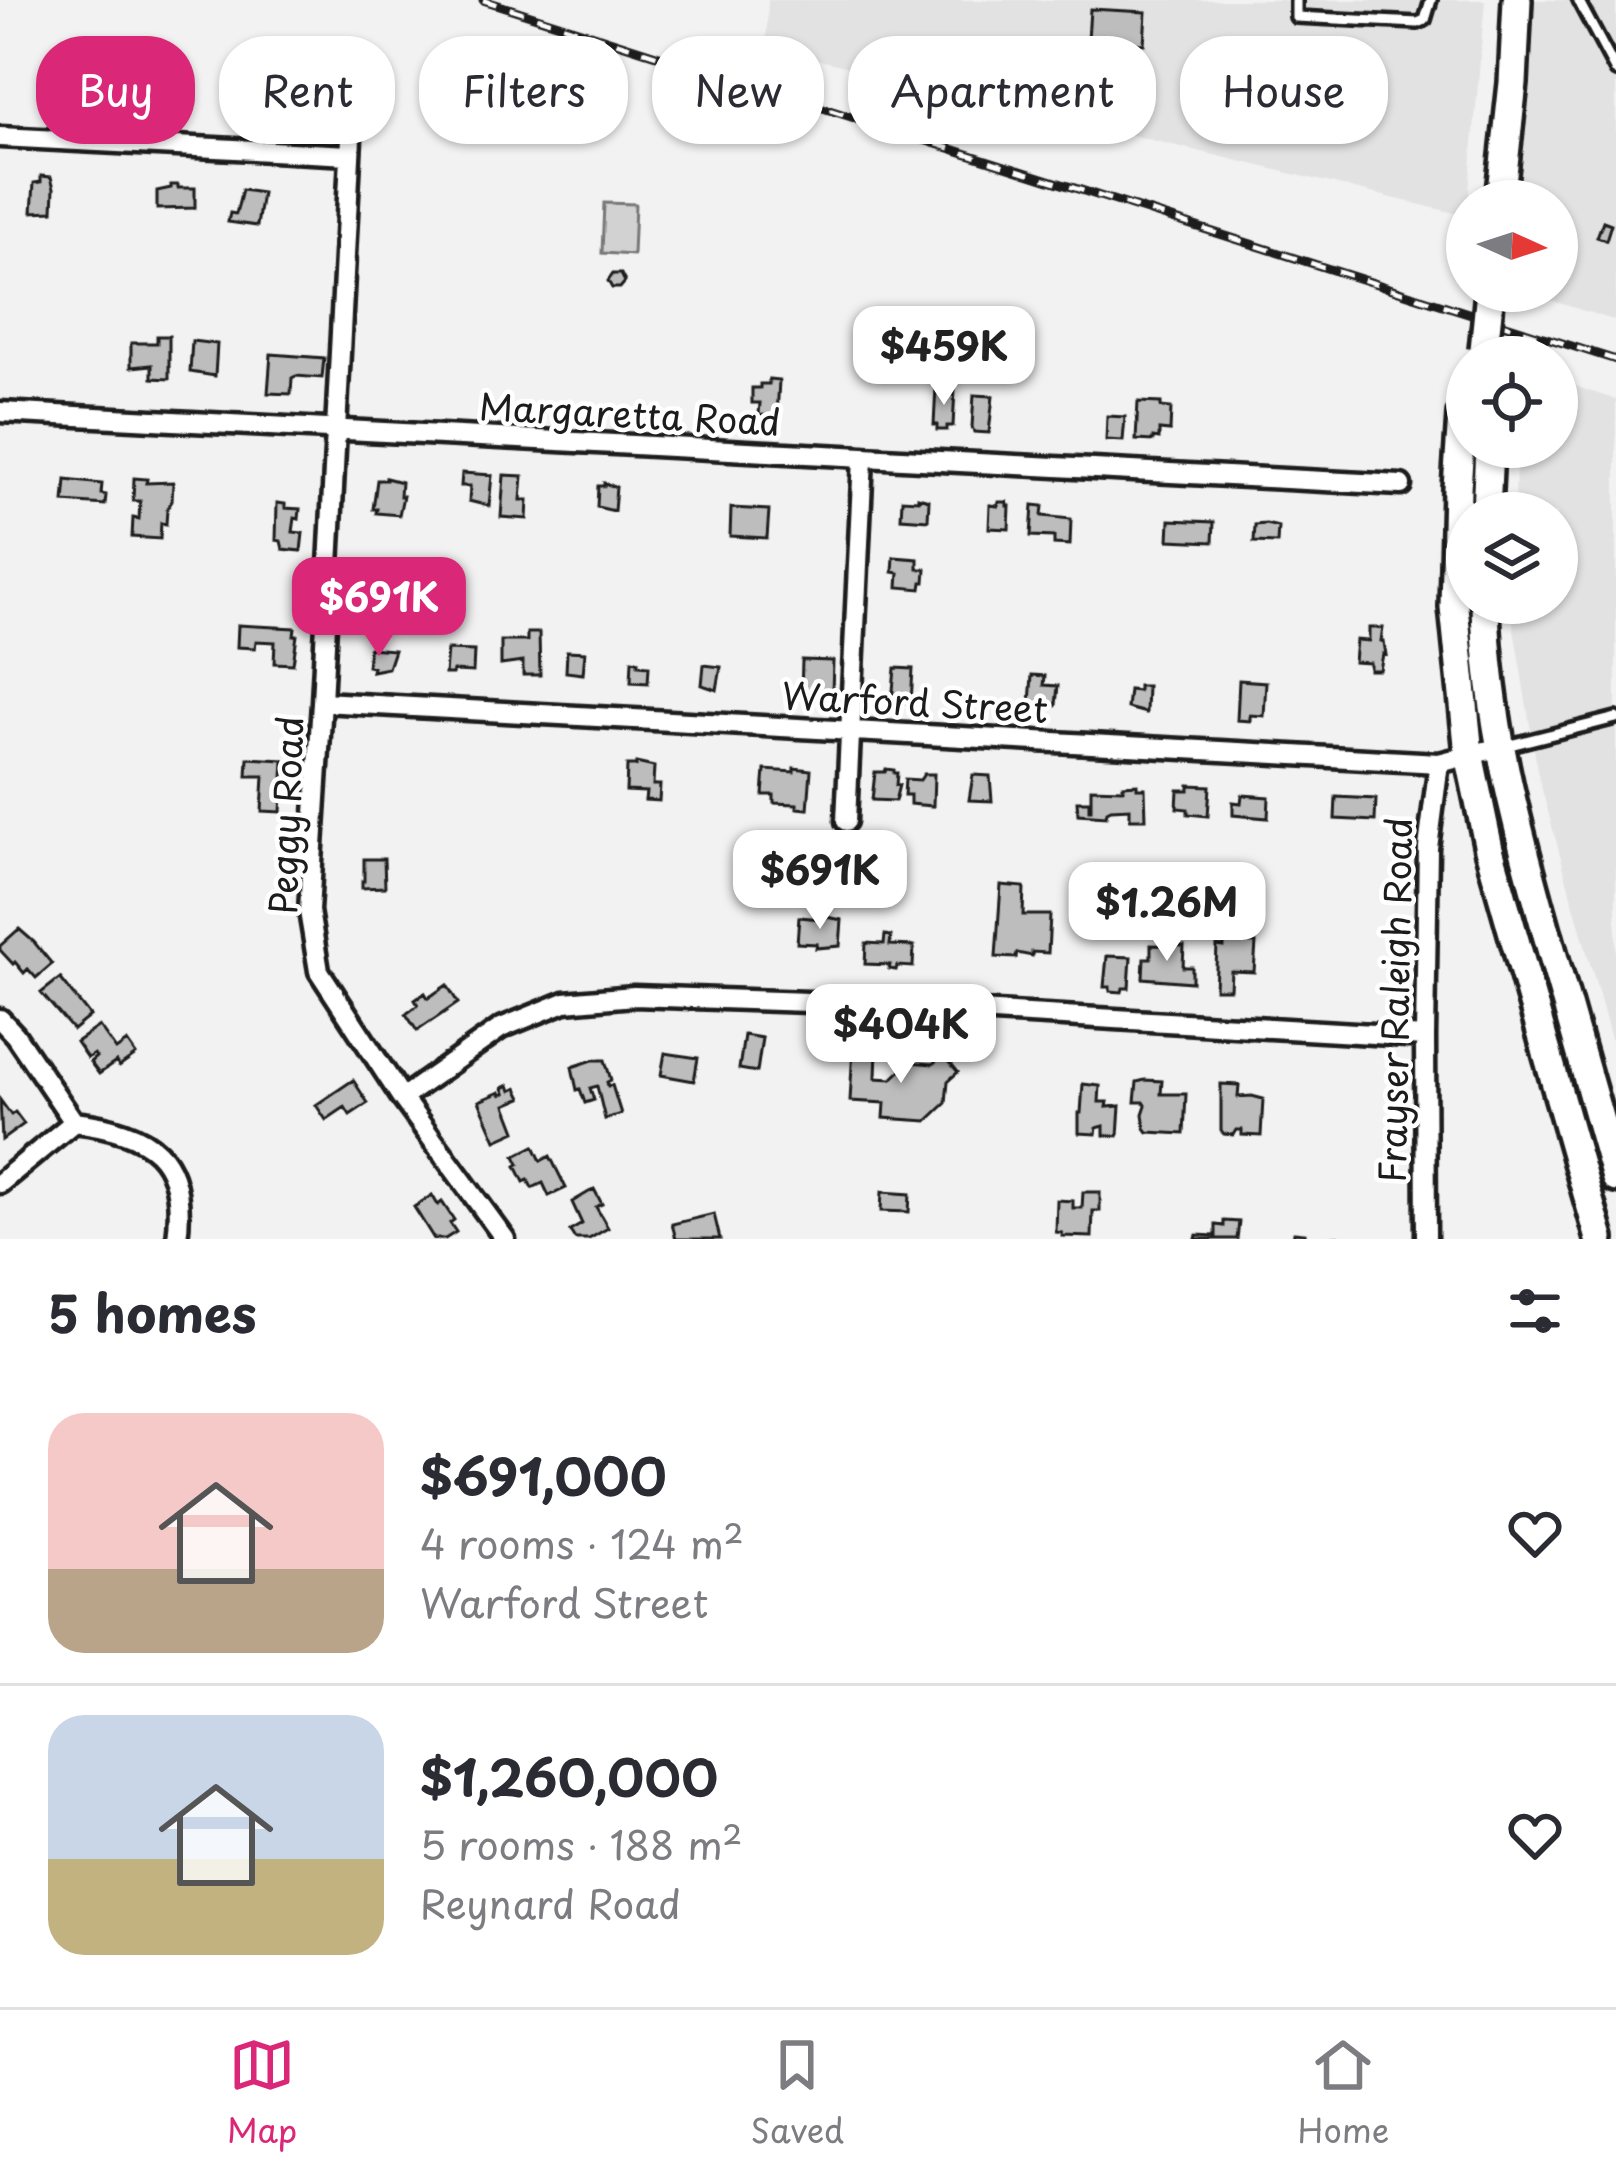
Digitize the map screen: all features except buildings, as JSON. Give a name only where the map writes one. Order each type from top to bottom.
[{"type":"main road","points":[[1502,180],[1517,0]]},
{"type":"main road","points":[[1458,468],[1454,608],[1469,754],[1489,849],[1600,1239]]},
{"type":"main road","points":[[1486,624],[1501,747],[1521,841],[1616,1178]]},
{"type":"street","points":[[0,137],[350,155]]},
{"type":"street","name":"Peggy Road","points":[[351,144],[308,910],[319,971],[402,1098],[505,1239]]},
{"type":"street","name":"Margaretta Road","points":[[0,412],[1401,485]]},
{"type":"street","points":[[846,821],[862,458]]},
{"type":"street","name":"Warford Street","points":[[322,702],[1439,763],[1501,747]]},
{"type":"street","name":"Frayser Raleigh Road","points":[[1426,1239],[1428,848],[1439,763]]},
{"type":"street","points":[[402,1098],[501,1028],[565,1002],[634,996],[862,1004],[1424,1037]]},
{"type":"street","points":[[0,1019],[74,1122],[126,1131],[146,1140],[161,1155],[179,1197],[177,1239]]},
{"type":"street","points":[[0,1184],[74,1122]]},
{"type":"lane","points":[[1296,0],[1296,17],[1418,23],[1425,20],[1431,0]]},
{"type":"lane","points":[[1578,0],[1616,71]]},
{"type":"lane","points":[[1501,747],[1616,718]]},
{"type":"shaded area","points":[[768,0],[1485,0],[1470,180],[1446,180],[1446,211],[1156,141],[1156,36],[848,36],[848,67],[824,61],[824,36],[766,36]]},
{"type":"shaded area","points":[[1534,0],[1616,0],[1616,321],[1578,309],[1578,180],[1520,180]]},
{"type":"shaded area","points":[[604,203],[635,204],[633,255],[602,253]]},
{"type":"shaded area","points":[[1578,387],[1616,400],[1616,1057],[1539,779],[1513,624],[1578,624],[1578,492],[1515,492],[1516,468],[1578,468]]},
{"type":"railway","points":[[483,0],[1616,360]]}]
